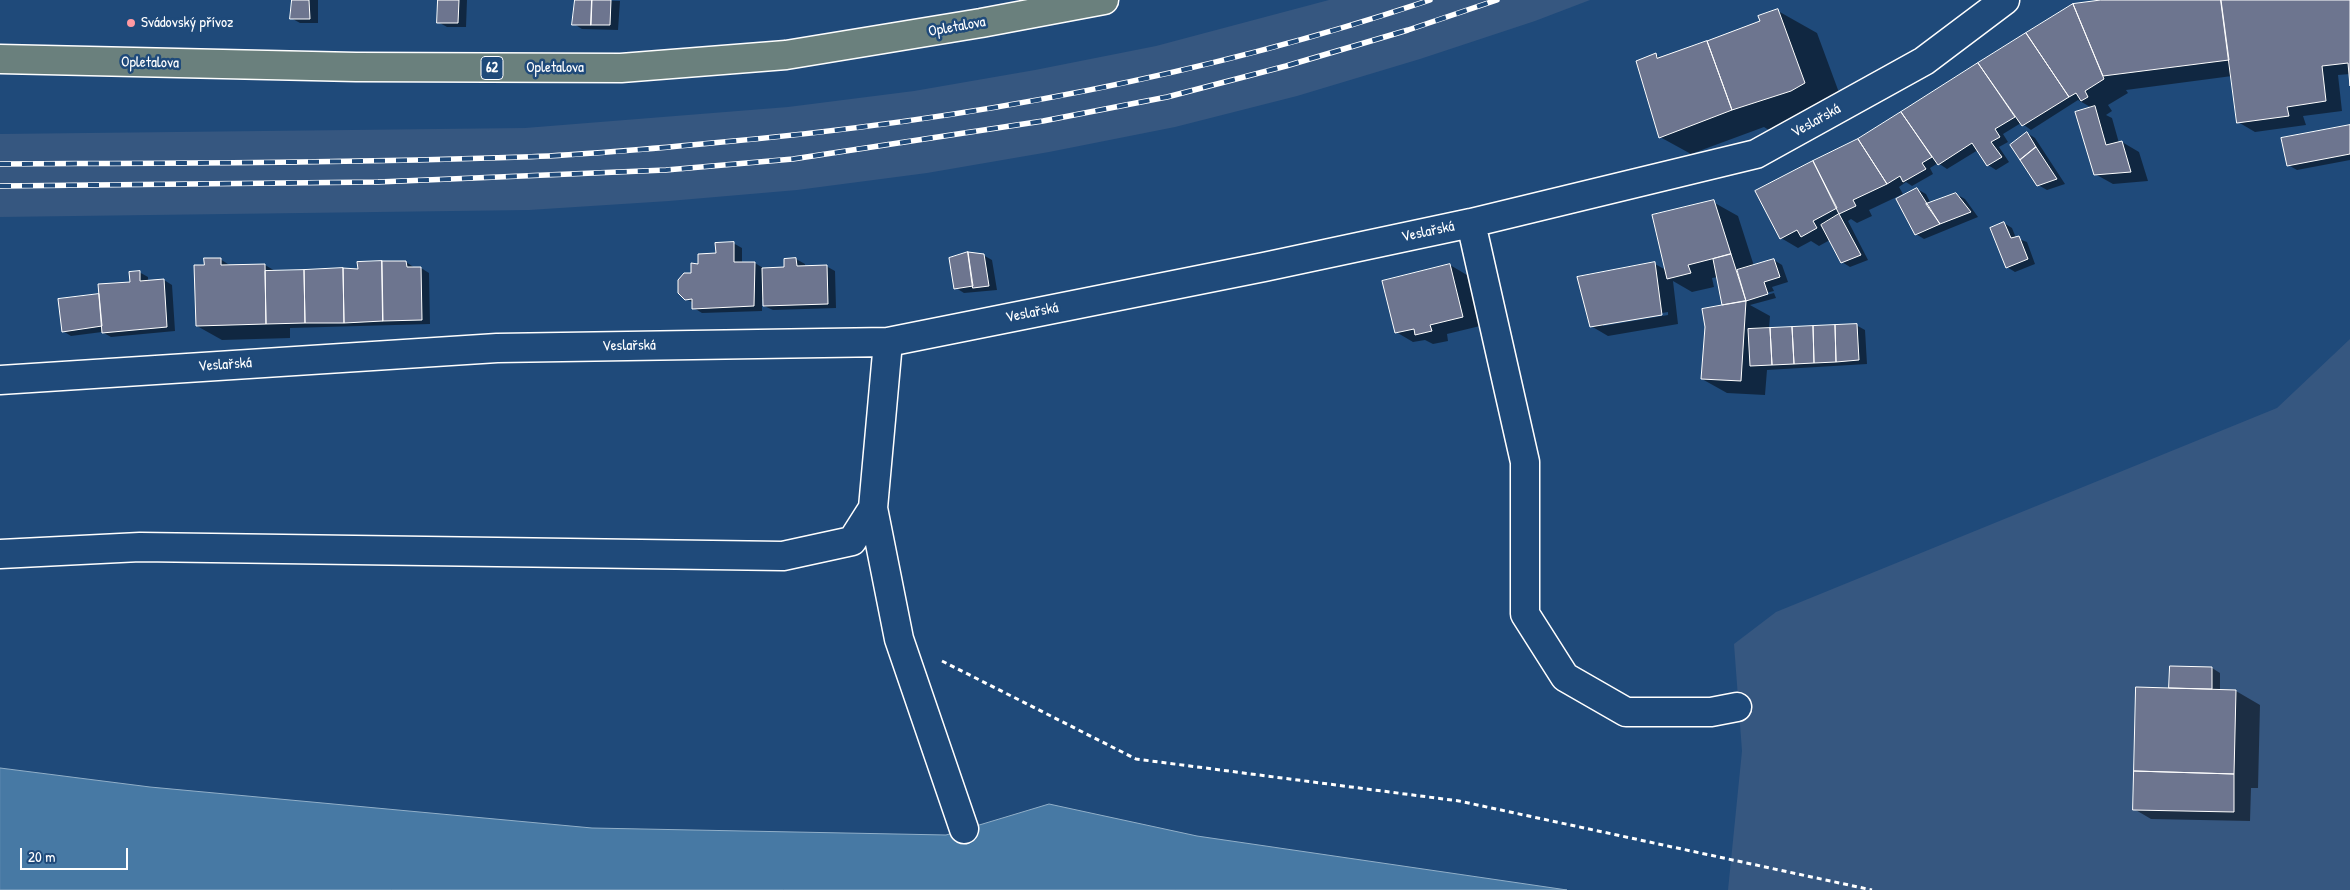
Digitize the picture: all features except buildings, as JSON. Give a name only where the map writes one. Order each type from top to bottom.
[{"type":"main road","name":"Opletalova","points":[[0,59],[336,66],[621,68],[786,55],[972,25],[1104,0]]},
{"type":"street","name":"Veslařská","points":[[0,380],[497,348],[888,342],[1264,267],[1471,223],[1756,154],[1924,61],[2005,0]]},
{"type":"street","points":[[1471,223],[1525,462],[1525,614],[1565,677],[1626,712],[1710,712],[1737,707]]},
{"type":"street","points":[[888,342],[873,508],[899,639],[964,830]]},
{"type":"street","points":[[0,554],[140,547],[783,556],[852,541],[873,508]]},
{"type":"path","points":[[899,639],[1136,759],[1459,801],[1872,890]]},
{"type":"shaded area","points":[[1329,0],[1590,0],[1535,21],[1420,59],[1297,96],[1175,127],[1049,152],[927,173],[797,190],[529,210],[0,217],[0,134],[525,128],[788,107],[914,91],[1035,70],[1156,46]]},
{"type":"shaded area","points":[[2350,339],[2350,890],[1728,890],[1742,751],[1734,644],[1776,612],[2277,408]]},
{"type":"shaded area","points":[[0,768],[150,787],[592,828],[946,835],[1049,804],[1197,836],[1567,890],[0,890]]},
{"type":"railway","points":[[0,164],[327,162],[523,157],[618,152],[803,134],[985,109],[1165,74],[1343,28],[1430,0]]},
{"type":"railway","points":[[0,186],[378,182],[666,170],[793,159],[1043,121],[1167,97],[1286,66],[1408,30],[1497,0]]},
{"type":"place","name":"Svádovský přívoz","points":[[131,23]]}]
